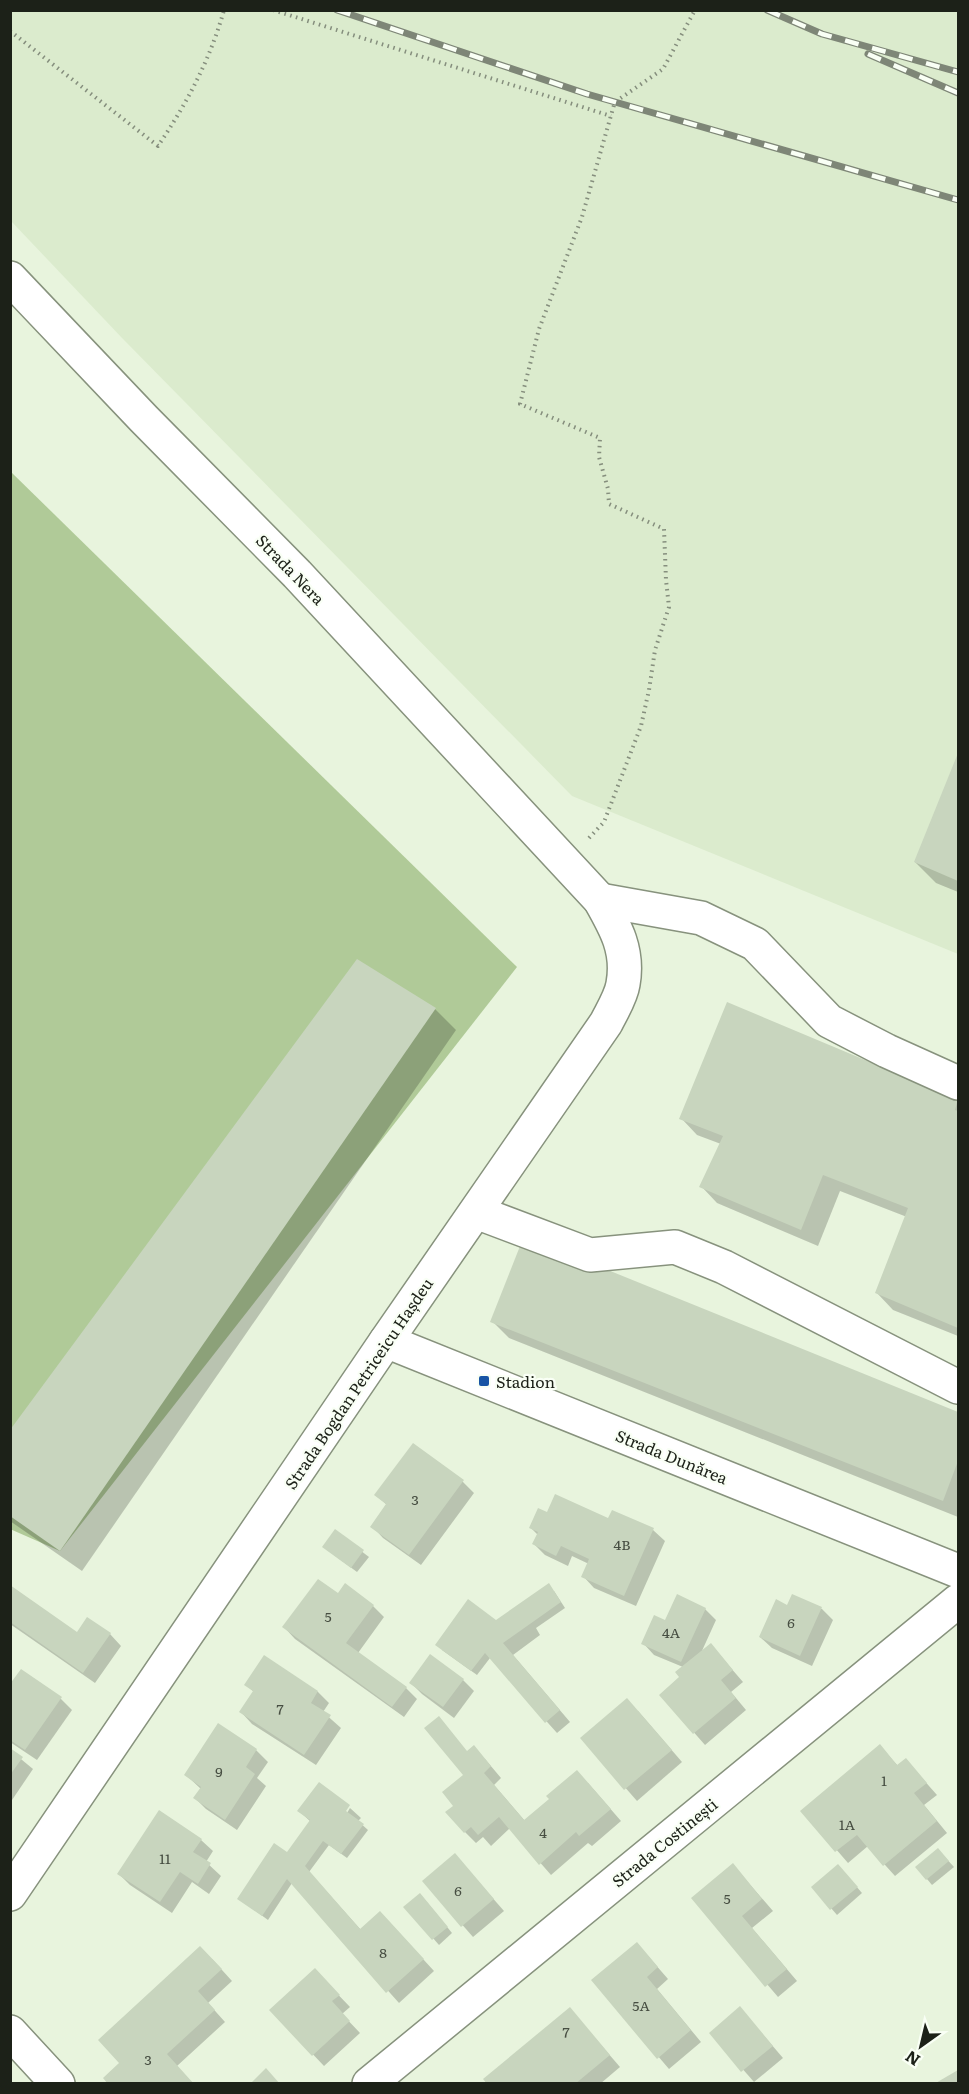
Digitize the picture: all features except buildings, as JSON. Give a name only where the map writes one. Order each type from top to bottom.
[{"type":"street","name":"Strada Nera","points":[[10,278],[144,419],[297,574],[567,864]]},
{"type":"street","name":"Strada Bogdan Petriceicu Hașdeu","points":[[10,1894],[386,1341],[606,1023],[623,986],[624,952],[614,925],[600,900],[567,864]]},
{"type":"street","points":[[600,900],[701,918],[755,944],[830,1021],[887,1051],[958,1083]]},
{"type":"street","points":[[476,1212],[591,1255],[675,1247],[724,1267],[958,1387]]},
{"type":"street","name":"Strada Dunărea","points":[[386,1341],[958,1571]]},
{"type":"street","name":"Strada Costinești","points":[[369,2084],[958,1601]]},
{"type":"street","points":[[10,2032],[58,2084]]},
{"type":"path","points":[[10,31],[158,146],[197,82],[224,10]]},
{"type":"path","points":[[273,10],[611,116]]},
{"type":"path","points":[[567,864],[604,822],[641,726],[650,690],[655,650],[669,607],[664,529],[609,504],[608,489],[600,458],[600,438],[520,404],[538,329],[582,217],[615,102],[663,69],[695,10]]},
{"type":"shaded area","points":[[11,11],[958,11],[958,954],[572,796],[123,339],[11,221]]},
{"type":"green space","points":[[10,471],[517,967],[60,1551],[10,1529]]},
{"type":"railway","points":[[337,10],[587,94],[958,200]]},
{"type":"railway","points":[[767,10],[822,34],[958,72]]},
{"type":"railway","points":[[868,54],[958,93]]},
{"type":"place","name":"Stadion","points":[[484,1381]]}]
